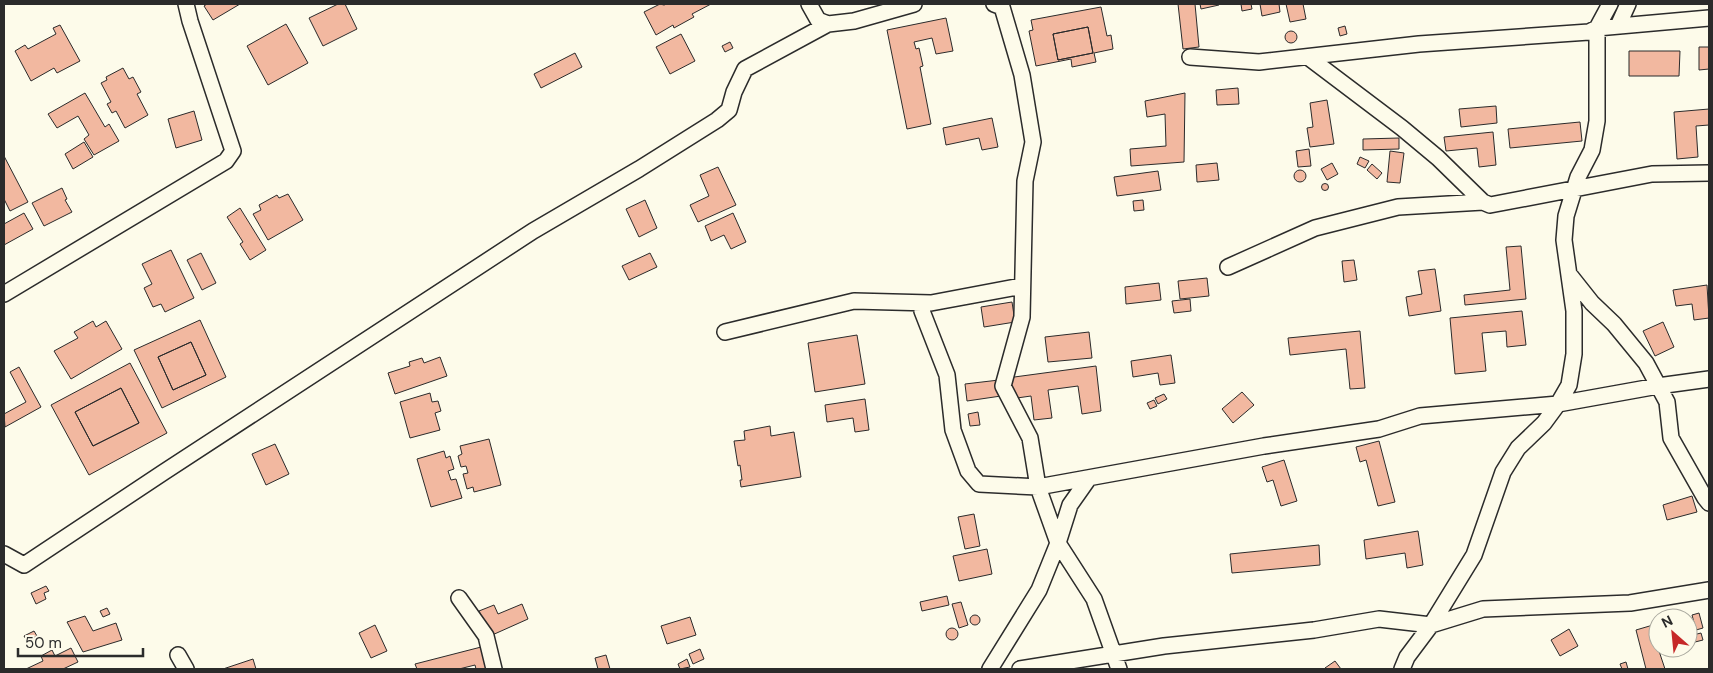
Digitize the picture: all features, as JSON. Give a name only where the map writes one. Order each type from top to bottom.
[{"type":"street","points":[[4,294],[226,161],[234,151],[186,4]]},
{"type":"street","points":[[809,4],[818,20],[828,24]]},
{"type":"street","points":[[4,554],[24,565],[524,237],[717,120],[729,110],[734,92],[745,69],[828,24],[854,21],[914,4]]},
{"type":"street","points":[[994,4],[1002,7],[1022,75],[1033,142],[1025,181],[1022,318],[1003,386],[1030,438],[1038,487],[1058,543],[1094,599],[1119,669]]},
{"type":"street","points":[[1402,669],[1407,656],[1432,625],[1474,554],[1503,472],[1518,448],[1544,423],[1569,385],[1574,354],[1574,311],[1564,240],[1566,216],[1578,177],[1592,150],[1597,121],[1597,28],[1610,4]]},
{"type":"street","points":[[1618,26],[1628,4]]},
{"type":"street","points":[[1190,57],[1259,62],[1419,44],[1589,32],[1597,28],[1709,18]]},
{"type":"street","points":[[1308,57],[1402,128],[1438,158],[1483,202]]},
{"type":"street","points":[[1228,267],[1315,228],[1398,208],[1483,202],[1490,204],[1652,174],[1709,173]]},
{"type":"street","points":[[1569,274],[1592,303],[1614,324],[1646,363],[1667,402],[1671,438],[1709,503]]},
{"type":"street","points":[[725,332],[854,301],[931,303],[1022,286]]},
{"type":"street","points":[[922,311],[947,375],[953,430],[968,471],[979,484],[1038,487],[1264,446],[1379,429],[1420,416],[1558,404],[1709,379]]},
{"type":"street","points":[[990,669],[1039,590],[1058,543],[1070,506],[1089,478]]},
{"type":"street","points":[[1020,669],[1164,646],[1314,630],[1379,619],[1432,625],[1482,609],[1630,603],[1709,590]]},
{"type":"street","points":[[459,598],[486,636],[494,669]]},
{"type":"street","points":[[178,655],[186,669]]},
{"type":"building","points":[[207,4],[240,4],[213,20],[204,6]]},
{"type":"building","points":[[338,4],[345,4],[357,29],[323,46],[309,18]]},
{"type":"building","points":[[660,4],[711,4],[692,14],[694,17],[674,28],[673,25],[656,35],[644,12]]},
{"type":"building","points":[[1178,4],[1195,4],[1199,47],[1183,49]]},
{"type":"building","points":[[1200,4],[1219,4],[1219,5],[1201,9]]},
{"type":"building","points":[[1241,4],[1251,4],[1252,9],[1242,11]]},
{"type":"building","points":[[1260,4],[1279,4],[1280,12],[1262,16]]},
{"type":"building","points":[[1286,4],[1303,4],[1306,19],[1290,22]]},
{"type":"building","points":[[1101,7],[1107,36],[1111,35],[1113,49],[1094,53],[1096,62],[1072,67],[1071,59],[1036,66],[1029,31],[1033,30],[1031,20]],"holes":[[[1088,27],[1093,53],[1058,60],[1053,34]]]},
{"type":"building","points":[[946,18],[953,51],[936,54],[932,38],[914,42],[916,49],[919,48],[923,66],[920,67],[931,124],[907,129],[887,30]]},
{"type":"building","points":[[286,24],[308,63],[268,85],[247,46]]},
{"type":"building","points":[[60,25],[80,61],[57,73],[54,68],[31,81],[15,51],[25,45],[28,49],[56,34],[53,28]]},
{"type":"building","points":[[1345,26],[1347,34],[1340,36],[1338,28]]},
{"type":"building","points":[[1088,27],[1093,53],[1058,60],[1053,34]]},
{"type":"building","points":[[1293,31],[1296,32],[1296,42],[1289,43],[1286,42],[1285,35],[1286,32]]},
{"type":"building","points":[[681,34],[695,61],[670,74],[656,47]]},
{"type":"building","points":[[730,42],[733,48],[725,52],[722,46]]},
{"type":"building","points":[[1699,47],[1709,47],[1709,69],[1699,70]]},
{"type":"building","points":[[1629,51],[1680,51],[1679,76],[1629,76]]},
{"type":"building","points":[[575,53],[582,67],[541,88],[534,74]]},
{"type":"building","points":[[123,68],[129,79],[133,77],[141,92],[137,94],[148,115],[125,128],[116,111],[112,113],[107,104],[111,102],[101,83],[107,80],[106,77]]},
{"type":"building","points":[[1238,88],[1239,104],[1217,105],[1216,90]]},
{"type":"building","points":[[85,93],[105,127],[109,124],[119,141],[94,155],[84,139],[89,135],[78,116],[57,128],[48,114]]},
{"type":"building","points":[[1185,93],[1184,162],[1131,166],[1130,149],[1166,146],[1165,114],[1147,117],[1145,101]]},
{"type":"building","points":[[1327,100],[1334,144],[1310,147],[1307,128],[1313,127],[1310,103]]},
{"type":"building","points":[[1496,106],[1497,123],[1461,127],[1459,109]]},
{"type":"building","points":[[1709,109],[1709,125],[1696,126],[1698,157],[1677,159],[1674,112]]},
{"type":"building","points":[[194,111],[202,140],[176,148],[168,119]]},
{"type":"building","points":[[992,118],[998,147],[982,150],[979,138],[946,145],[943,128]]},
{"type":"building","points":[[1580,122],[1582,141],[1510,148],[1508,129]]},
{"type":"building","points":[[1493,132],[1496,165],[1479,167],[1477,148],[1446,151],[1444,137]]},
{"type":"building","points":[[1399,138],[1399,149],[1363,150],[1363,139]]},
{"type":"building","points":[[84,142],[93,157],[73,169],[65,154]]},
{"type":"building","points":[[1309,149],[1311,166],[1298,167],[1296,151]]},
{"type":"building","points":[[1390,151],[1404,153],[1400,183],[1387,182]]},
{"type":"building","points":[[4,156],[28,202],[10,211],[4,199]]},
{"type":"building","points":[[1360,157],[1369,161],[1365,168],[1357,164]]},
{"type":"building","points":[[1217,163],[1219,180],[1197,182],[1196,165]]},
{"type":"building","points":[[1332,163],[1338,174],[1327,180],[1321,169]]},
{"type":"building","points":[[1372,164],[1382,173],[1377,179],[1367,170]]},
{"type":"building","points":[[718,167],[736,205],[698,222],[690,205],[709,196],[700,175]]},
{"type":"building","points":[[1298,170],[1302,170],[1306,176],[1302,182],[1298,182],[1294,178],[1294,174]]},
{"type":"building","points":[[1158,171],[1161,190],[1117,196],[1114,177]]},
{"type":"building","points":[[1325,183],[1329,187],[1325,191],[1321,187]]},
{"type":"building","points":[[62,188],[67,199],[65,200],[72,212],[44,226],[32,203]]},
{"type":"building","points":[[288,194],[303,220],[268,240],[253,214],[261,210],[259,205],[277,195],[279,198]]},
{"type":"building","points":[[645,200],[657,228],[639,237],[626,209]]},
{"type":"building","points":[[1143,200],[1144,210],[1134,211],[1133,201]]},
{"type":"building","points":[[240,208],[266,250],[250,260],[240,244],[243,242],[227,217]]},
{"type":"building","points":[[24,213],[33,229],[4,245],[4,224]]},
{"type":"building","points":[[733,213],[746,242],[731,249],[724,235],[711,241],[705,226]]},
{"type":"building","points":[[1521,246],[1526,299],[1465,305],[1464,295],[1510,290],[1506,247]]},
{"type":"building","points":[[171,250],[194,298],[165,312],[161,304],[153,307],[144,288],[152,284],[142,264]]},
{"type":"building","points":[[201,253],[216,283],[202,290],[187,260]]},
{"type":"building","points":[[650,253],[657,267],[629,280],[622,266]]},
{"type":"building","points":[[1354,260],[1357,280],[1344,282],[1342,261]]},
{"type":"building","points":[[1435,269],[1441,311],[1409,316],[1406,297],[1422,294],[1418,271]]},
{"type":"building","points":[[1207,278],[1209,296],[1180,299],[1178,281]]},
{"type":"building","points":[[1159,283],[1161,300],[1126,304],[1125,287]]},
{"type":"building","points":[[1707,285],[1709,318],[1694,320],[1692,304],[1676,306],[1673,290]]},
{"type":"building","points":[[1190,299],[1191,311],[1174,313],[1172,301]]},
{"type":"building","points":[[1012,302],[1015,322],[984,327],[981,307]]},
{"type":"building","points":[[1522,311],[1526,345],[1507,347],[1506,331],[1482,333],[1486,371],[1455,374],[1450,318]]},
{"type":"building","points":[[200,320],[226,377],[162,408],[134,350]],"holes":[[[191,342],[206,375],[173,390],[158,357]]]},
{"type":"building","points":[[93,321],[96,327],[106,321],[122,349],[71,379],[54,351],[78,338],[74,332]]},
{"type":"building","points":[[1663,322],[1674,347],[1655,356],[1643,331]]},
{"type":"building","points":[[1360,331],[1365,388],[1350,389],[1346,349],[1290,355],[1288,338]]},
{"type":"building","points":[[1089,332],[1092,358],[1048,362],[1045,337]]},
{"type":"building","points":[[857,335],[865,384],[815,392],[808,343]]},
{"type":"building","points":[[191,342],[206,375],[173,390],[158,357]]},
{"type":"building","points":[[1171,355],[1175,383],[1160,385],[1158,373],[1133,377],[1131,361]]},
{"type":"building","points":[[440,357],[447,376],[395,394],[388,373],[410,366],[409,362],[422,358],[424,363]]},
{"type":"building","points":[[130,363],[167,433],[89,475],[51,405]],"holes":[[[121,388],[139,423],[93,446],[75,412]]]},
{"type":"building","points":[[1096,366],[1101,411],[1082,414],[1078,386],[1048,390],[1052,418],[1034,420],[1031,396],[1010,399],[1007,378]]},
{"type":"building","points":[[19,367],[41,407],[5,427],[4,414],[26,402],[10,372]]},
{"type":"building","points":[[999,380],[1001,396],[967,401],[965,384]]},
{"type":"building","points":[[121,388],[139,423],[93,446],[75,412]]},
{"type":"building","points":[[1242,392],[1254,405],[1233,423],[1222,409]]},
{"type":"building","points":[[430,393],[432,402],[438,401],[441,411],[435,413],[440,430],[410,438],[400,402]]},
{"type":"building","points":[[1164,394],[1167,399],[1158,404],[1155,398]]},
{"type":"building","points":[[865,399],[869,430],[855,432],[853,418],[827,422],[825,405]]},
{"type":"building","points":[[1154,400],[1157,406],[1150,409],[1147,403]]},
{"type":"building","points":[[978,412],[980,425],[970,426],[968,414]]},
{"type":"building","points":[[770,426],[771,436],[794,432],[801,477],[741,487],[740,465],[738,466],[734,441],[745,440],[744,431]]},
{"type":"building","points":[[489,439],[501,485],[474,492],[473,487],[467,489],[463,474],[468,473],[466,466],[461,467],[458,456],[462,454],[460,446]]},
{"type":"building","points":[[1379,441],[1395,502],[1378,506],[1366,460],[1360,462],[1356,447]]},
{"type":"building","points":[[275,444],[289,474],[266,485],[252,454]]},
{"type":"building","points":[[444,451],[446,458],[450,456],[454,469],[448,471],[451,480],[456,479],[462,498],[431,507],[417,459]]},
{"type":"building","points":[[1284,460],[1297,501],[1281,506],[1273,480],[1267,482],[1262,467]]},
{"type":"building","points":[[1692,496],[1697,512],[1667,520],[1663,505]]},
{"type":"building","points":[[974,514],[980,546],[965,549],[958,517]]},
{"type":"building","points":[[1418,531],[1423,565],[1407,568],[1405,553],[1366,559],[1364,540]]},
{"type":"building","points":[[1319,545],[1320,565],[1232,573],[1230,554]]},
{"type":"building","points":[[987,549],[992,574],[959,581],[953,556]]},
{"type":"building","points":[[46,586],[49,591],[44,593],[46,599],[36,604],[31,593]]},
{"type":"building","points":[[947,596],[949,605],[922,611],[920,602]]},
{"type":"building","points":[[961,602],[968,625],[959,628],[952,604]]},
{"type":"building","points":[[522,604],[528,619],[490,636],[479,611],[494,605],[498,614]]},
{"type":"building","points":[[107,608],[110,614],[103,617],[100,611]]},
{"type":"building","points":[[1698,613],[1703,628],[1698,629]]},
{"type":"building","points":[[973,615],[977,615],[980,620],[979,624],[973,625],[970,622],[970,618]]},
{"type":"building","points":[[85,616],[93,631],[116,623],[122,640],[83,652],[67,622]]},
{"type":"building","points":[[690,617],[696,635],[667,644],[661,626]]},
{"type":"building","points":[[375,625],[387,651],[371,658],[359,633]]},
{"type":"building","points":[[1648,626],[1648,658],[1661,658],[1665,669],[1646,669],[1636,630]]},
{"type":"building","points":[[950,628],[954,628],[958,634],[954,640],[950,640],[946,636],[946,632]]},
{"type":"building","points":[[1569,629],[1578,646],[1560,656],[1551,640]]},
{"type":"building","points":[[34,631],[37,636],[27,641],[24,636]]},
{"type":"building","points":[[1701,633],[1703,640],[1698,641],[1698,634]]},
{"type":"building","points":[[485,646],[490,669],[476,669],[475,665],[459,669],[417,669],[415,664]]},
{"type":"building","points":[[71,648],[78,662],[63,669],[26,669],[43,661],[41,656],[52,650],[55,656]]},
{"type":"building","points":[[700,649],[704,659],[693,664],[689,654]]},
{"type":"building","points":[[606,655],[610,669],[598,669],[595,658]]},
{"type":"building","points":[[253,659],[256,669],[223,669]]},
{"type":"building","points":[[687,659],[690,667],[680,669],[678,664]]},
{"type":"building","points":[[1335,661],[1341,669],[1325,668]]},
{"type":"building","points":[[1626,662],[1628,669],[1622,669],[1620,664]]}]
